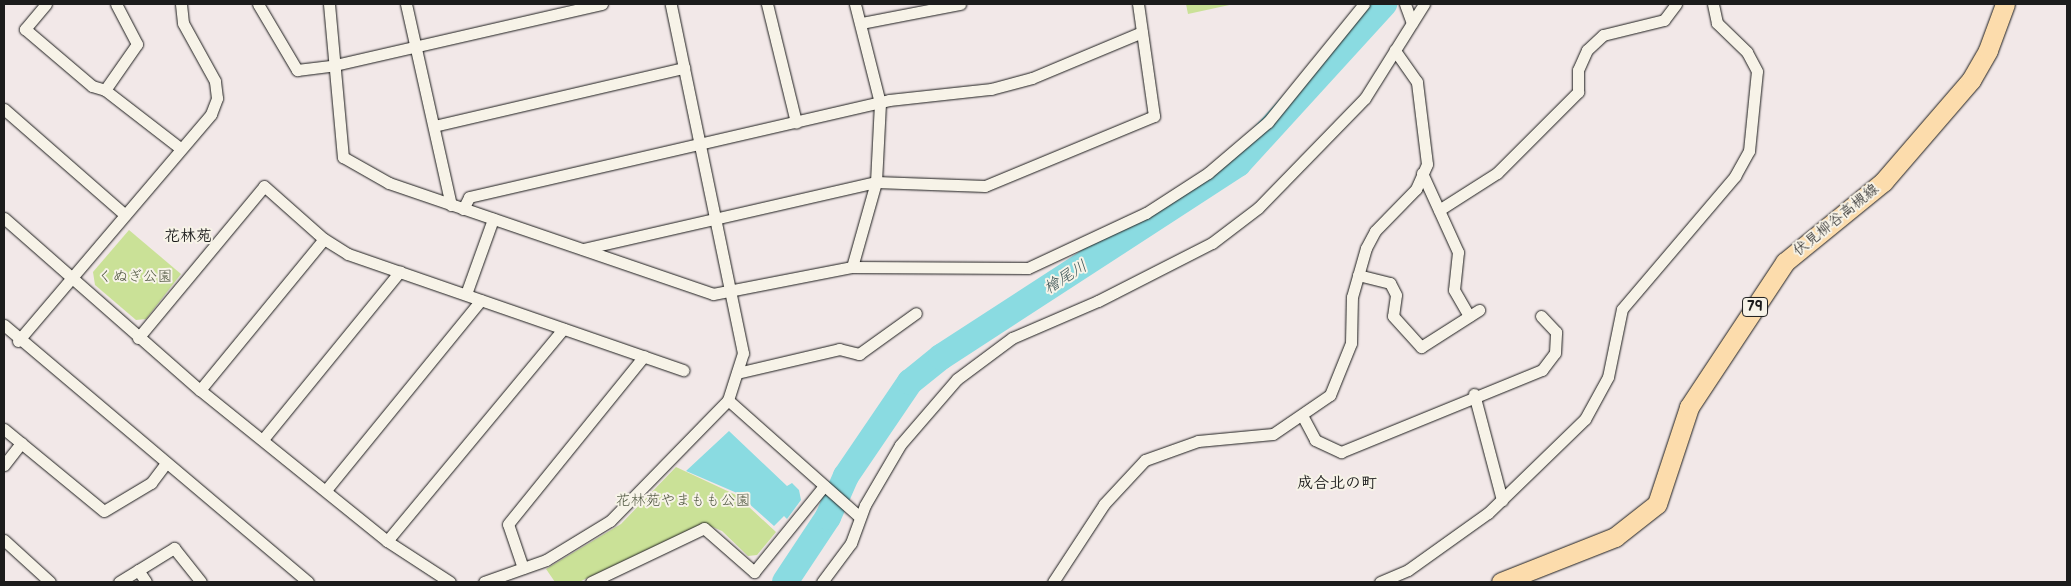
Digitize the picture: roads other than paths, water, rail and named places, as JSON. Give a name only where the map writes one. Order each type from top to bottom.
[{"type":"main road","name":"伏見柳谷高槻線","points":[[1501,582],[1615,537],[1657,504],[1690,407],[1785,262],[1883,182],[1971,80],[1988,50],[2005,4]]},
{"type":"street","points":[[46,4],[25,29],[92,86],[105,90],[180,148]]},
{"type":"street","points":[[105,90],[137,44],[116,4]]},
{"type":"street","points":[[18,341],[180,148],[211,114],[217,98],[215,81],[183,23],[181,4]]},
{"type":"street","points":[[258,4],[297,70],[335,66],[602,4]]},
{"type":"street","points":[[329,4],[343,157],[390,182],[713,294],[731,293],[852,267],[1028,268],[1146,213],[1208,173],[1268,122],[1364,4]]},
{"type":"street","points":[[406,4],[451,204]]},
{"type":"street","points":[[484,582],[572,547],[610,521],[728,400],[737,373],[743,353],[671,4]]},
{"type":"street","points":[[767,4],[796,122]]},
{"type":"street","points":[[852,267],[876,182],[880,103],[855,4]]},
{"type":"street","points":[[861,23],[960,4]]},
{"type":"street","points":[[583,249],[715,217],[876,182],[985,186],[1154,116],[1138,4]]},
{"type":"street","points":[[1405,4],[1412,23]]},
{"type":"street","points":[[822,582],[850,543],[856,514],[926,410],[974,364],[1012,338],[1098,301],[1212,243],[1301,168],[1365,98],[1424,4]]},
{"type":"street","points":[[1439,210],[1497,173],[1578,92],[1578,70],[1587,50],[1603,35],[1664,20],[1676,4]]},
{"type":"street","points":[[1380,582],[1408,570],[1502,500],[1585,419],[1608,377],[1622,309],[1735,176],[1749,151],[1757,71],[1747,52],[1717,23],[1713,4]]},
{"type":"street","points":[[464,209],[470,197],[796,122],[880,103],[991,89],[1032,78],[1142,32]]},
{"type":"street","points":[[1052,582],[1104,504],[1145,460],[1198,441],[1273,434],[1303,417],[1330,394],[1351,343],[1352,297],[1358,275],[1375,231],[1416,190],[1426,164],[1424,117],[1418,82],[1395,50]]},
{"type":"street","points":[[434,126],[684,68]]},
{"type":"street","points":[[4,109],[124,214]]},
{"type":"street","points":[[1358,275],[1390,283],[1396,295],[1393,316],[1422,347],[1474,312],[1454,290],[1458,252],[1422,173]]},
{"type":"street","points":[[138,338],[264,186],[324,239],[348,254],[684,370]]},
{"type":"street","points":[[4,218],[69,279],[200,390],[264,438],[387,541],[449,582]]},
{"type":"street","points":[[466,294],[493,219]]},
{"type":"street","points":[[200,390],[324,239]]},
{"type":"street","points":[[264,438],[400,271]]},
{"type":"street","points":[[326,490],[481,300]]},
{"type":"street","points":[[737,373],[839,349],[859,354],[916,313]]},
{"type":"street","points":[[1303,417],[1315,440],[1341,452],[1474,394],[1542,370],[1555,353],[1556,332],[1540,316]]},
{"type":"street","points":[[4,325],[18,341],[308,582]]},
{"type":"street","points":[[387,541],[563,329]]},
{"type":"street","points":[[523,568],[508,524],[644,356]]},
{"type":"street","points":[[1474,394],[1502,500]]},
{"type":"street","points":[[728,400],[856,514]]},
{"type":"street","points":[[4,429],[104,511],[151,483],[166,463]]},
{"type":"street","points":[[4,465],[21,443]]},
{"type":"street","points":[[591,582],[704,528],[754,572],[825,487]]},
{"type":"street","points":[[4,540],[50,582]]},
{"type":"street","points":[[119,582],[174,548],[201,582]]},
{"type":"street","points":[[138,570],[146,582]]},
{"type":"water","points":[[729,431],[787,486],[792,483],[799,490],[801,500],[787,519],[784,516],[774,526],[737,493],[686,471]]},
{"type":"waterway","name":"檜尾川","points":[[785,582],[828,517],[846,476],[910,382],[941,357],[1238,164],[1384,4]]},
{"type":"district","name":"花林苑","points":[[188,237]]},
{"type":"district","name":"成合北の町","points":[[1337,484]]},
{"type":"park label","name":"くぬぎ公園","points":[[135,277]]},
{"type":"park label","name":"花林苑やまもも公園","points":[[683,501]]}]
